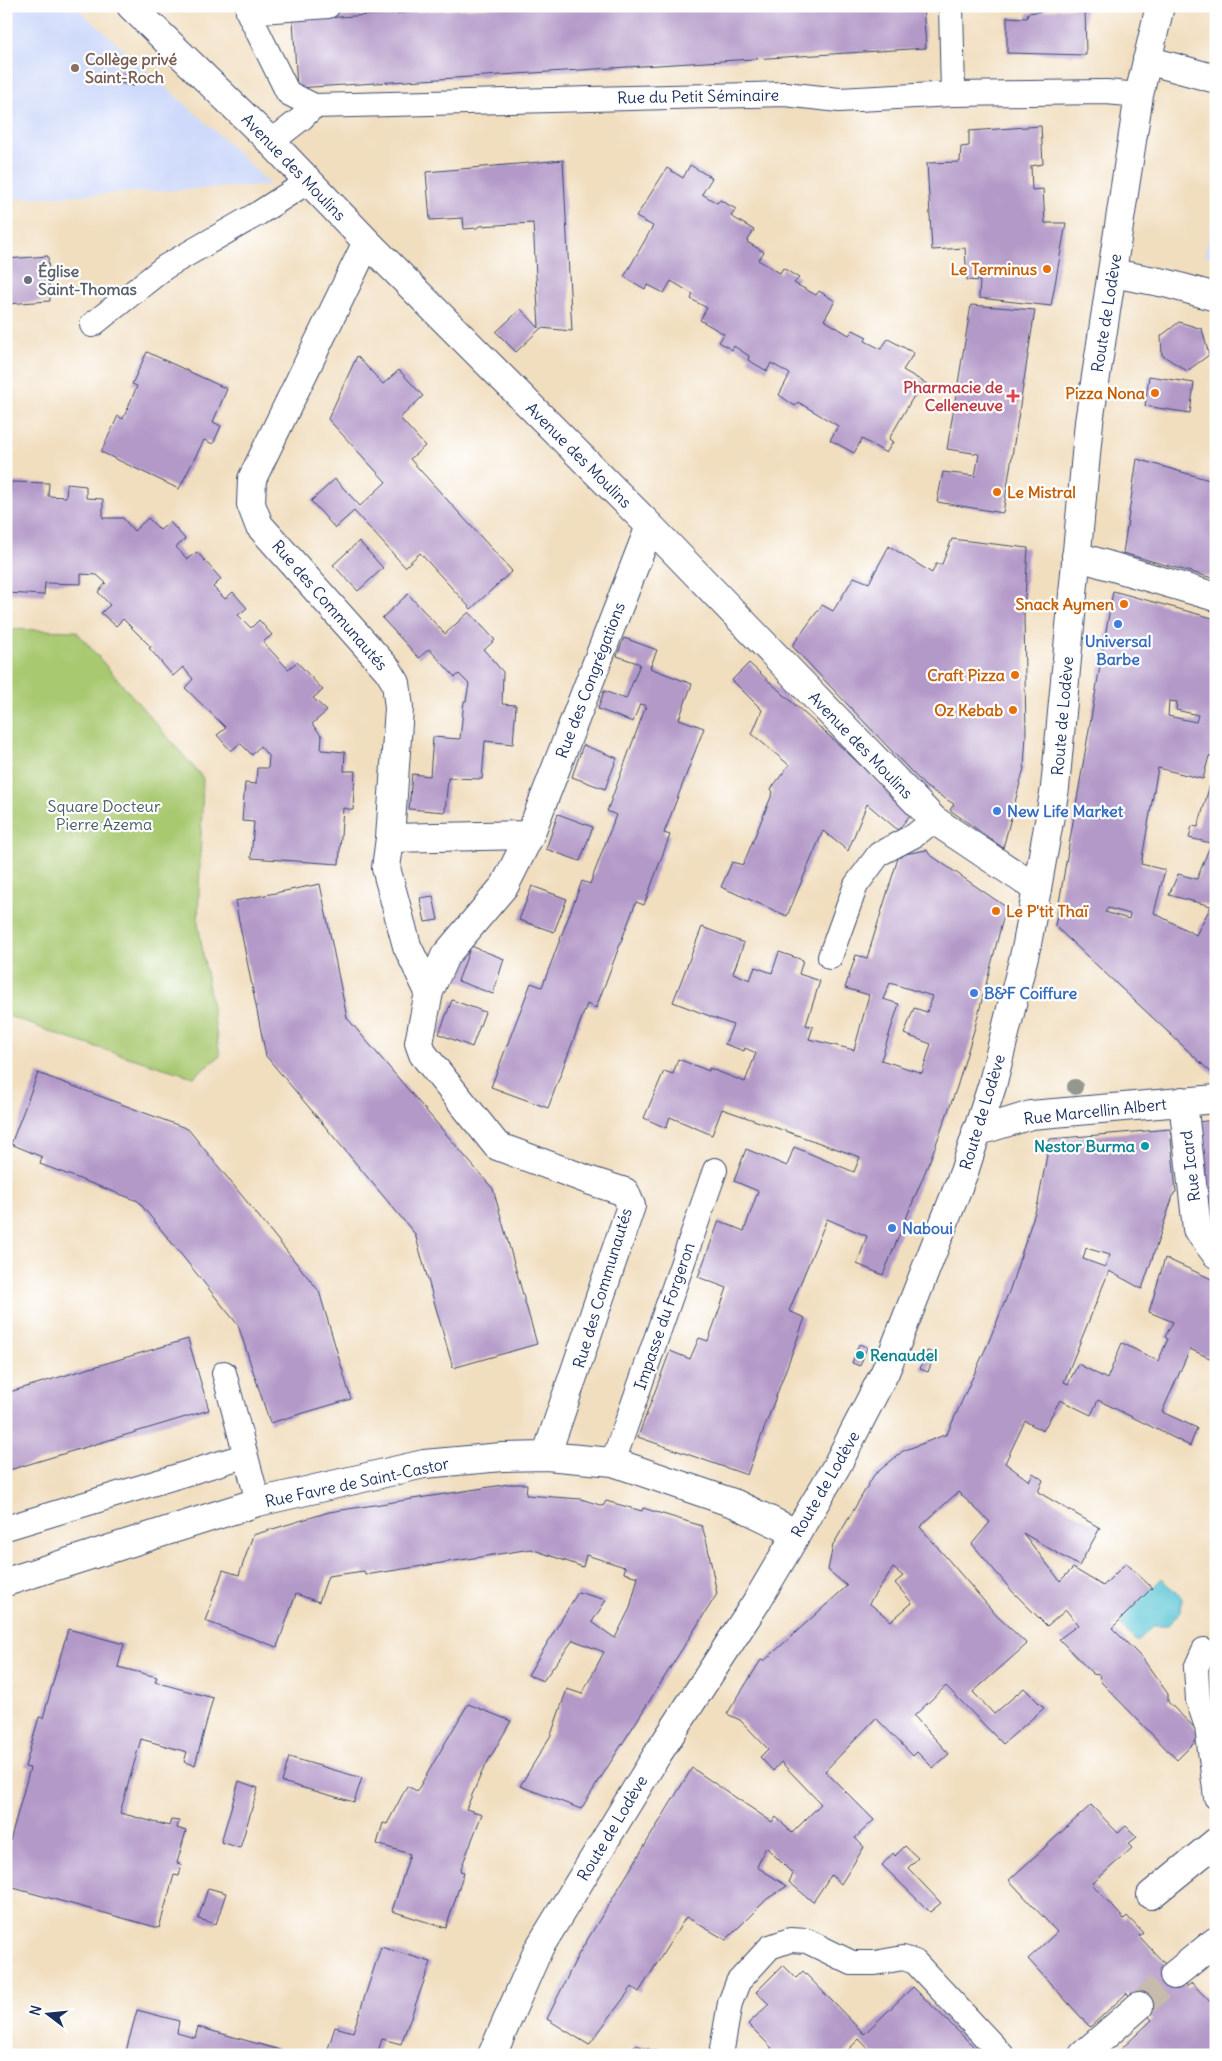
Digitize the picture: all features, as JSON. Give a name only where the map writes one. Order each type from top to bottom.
[{"type":"street","name":"Avenue des Moulins","points":[[131,6],[271,142],[366,242],[650,526],[934,820],[1037,889]]},
{"type":"street","name":"Route de Lodève","points":[[492,2055],[538,1948],[657,1754],[757,1601],[845,1452],[885,1372],[964,1172],[994,1076],[1027,944],[1055,788],[1089,422],[1139,95],[1160,6]]},
{"type":"street","points":[[1147,60],[1216,79]]},
{"type":"street","name":"Rue des Communautés","points":[[366,242],[252,479],[251,504],[259,525],[388,670],[396,683],[399,708],[390,838],[386,868],[407,946],[429,992],[419,1043],[423,1054],[497,1146],[626,1192],[631,1206],[546,1456]]},
{"type":"street","points":[[1112,273],[1165,283],[1216,297]]},
{"type":"street","name":"Rue des Congrégations","points":[[429,992],[445,956],[505,885],[530,835],[650,526]]},
{"type":"street","points":[[1076,556],[1216,597]]},
{"type":"street","points":[[390,838],[530,835]]},
{"type":"street","name":"Rue Marcellin Albert","points":[[976,1132],[1031,1115],[1216,1099]]},
{"type":"street","name":"Rue Icard","points":[[1183,1102],[1197,1229],[1216,1254]]},
{"type":"street","name":"Rue Favre de Saint-Castor","points":[[6,1582],[258,1502],[424,1464],[502,1457],[546,1456],[613,1462],[736,1504],[796,1533]]},
{"type":"street","points":[[1151,1895],[1216,1842]]},
{"type":"street","points":[[1174,1974],[1216,1941]]},
{"type":"street","points":[[1083,2055],[1139,2006]]},
{"type":"lane","points":[[271,142],[314,106],[288,93],[248,9],[328,6]]},
{"type":"lane","points":[[951,6],[953,94]]},
{"type":"lane","name":"Rue du Petit Séminaire","points":[[314,106],[785,94],[839,100],[953,94],[1106,92],[1139,95]]},
{"type":"lane","points":[[92,325],[166,267],[259,213],[309,181]]},
{"type":"lane","points":[[830,957],[856,885],[879,854],[915,835],[934,820]]},
{"type":"lane","name":"Impasse du Forgeron","points":[[613,1462],[715,1170]]},
{"type":"lane","points":[[224,1373],[244,1456],[258,1502]]},
{"type":"lane","points":[[6,1528],[244,1456]]},
{"type":"lane","points":[[1204,1650],[1196,1668],[1198,1700],[1207,1727],[1216,1797]]},
{"type":"lane","points":[[720,2055],[730,2003],[738,1982],[770,1947],[790,1940],[807,1941],[852,1963],[874,1963],[903,1958],[915,1962],[1002,2055]]},
{"type":"shaded area","name":"Collège privé Saint-Roch","points":[[6,6],[75,6],[213,129],[271,185],[6,199]]},
{"type":"shaded area","points":[[1216,211],[1216,258],[1204,255]]},
{"type":"green space","name":"Square Docteur Pierre Azema","points":[[6,629],[76,631],[203,778],[198,923],[220,1056],[193,1077],[67,1038],[6,1015]]},
{"type":"water","points":[[1162,1578],[1182,1598],[1181,1611],[1167,1626],[1153,1626],[1137,1642],[1121,1626],[1123,1617]]},
{"type":"building","points":[[509,6],[923,6],[926,48],[297,88],[293,20]]},
{"type":"building","points":[[1085,6],[1086,55],[1007,53],[1007,17],[1027,18],[1028,13]]},
{"type":"building","points":[[119,68],[137,72],[134,86],[116,82]]},
{"type":"building","points":[[1041,126],[1043,164],[1031,166],[1032,190],[1043,189],[1045,223],[1066,223],[1051,306],[979,298],[980,281],[967,280],[965,248],[932,250],[927,163],[960,162],[961,147],[969,146],[969,131]]},
{"type":"building","points":[[563,160],[572,331],[541,328],[516,352],[496,332],[521,309],[539,328],[533,223],[479,226],[477,228],[464,229],[463,218],[430,220],[426,172]]},
{"type":"building","points":[[690,165],[712,178],[702,194],[717,203],[720,200],[736,209],[731,216],[754,230],[747,242],[764,252],[758,260],[780,273],[783,268],[799,278],[794,283],[816,295],[819,291],[835,301],[824,320],[849,335],[853,330],[867,337],[865,341],[881,349],[888,339],[914,353],[903,370],[927,384],[920,397],[915,394],[889,439],[893,442],[886,453],[862,439],[854,453],[830,440],[838,426],[798,402],[795,406],[779,395],[790,374],[771,363],[767,371],[748,360],[749,356],[734,346],[732,350],[719,342],[724,334],[700,320],[707,308],[691,299],[693,294],[671,281],[664,293],[648,285],[645,289],[624,277],[653,226],[636,217],[667,168],[683,178]]},
{"type":"building","name":"Église Saint-Thomas","points":[[48,256],[50,301],[6,304],[6,259]]},
{"type":"building","points":[[971,305],[1035,310],[1003,513],[937,502],[943,472],[975,476],[979,454],[947,449]]},
{"type":"building","points":[[1179,322],[1202,329],[1209,355],[1187,371],[1162,355],[1161,336]]},
{"type":"building","points":[[147,352],[227,389],[213,422],[221,426],[213,444],[204,440],[179,489],[101,452],[118,416],[123,419],[137,386],[132,384]]},
{"type":"building","points":[[357,356],[383,384],[399,370],[423,396],[400,418],[425,446],[410,459],[512,571],[471,609],[420,553],[405,567],[354,511],[335,528],[311,501],[335,479],[360,506],[386,482],[328,419]]},
{"type":"building","points":[[1149,376],[1194,383],[1190,413],[1145,406]]},
{"type":"building","points":[[1137,459],[1216,482],[1216,579],[1123,553]]},
{"type":"building","points":[[11,482],[49,483],[48,496],[66,497],[67,484],[86,486],[86,498],[103,499],[103,518],[123,518],[134,531],[148,518],[160,530],[170,522],[185,539],[176,547],[187,559],[197,552],[221,579],[213,587],[225,599],[233,592],[247,608],[238,615],[251,628],[259,620],[272,635],[263,642],[288,669],[297,662],[323,690],[313,698],[327,711],[312,724],[322,736],[321,750],[345,752],[344,771],[355,771],[353,810],[343,808],[339,864],[251,858],[254,822],[242,821],[245,783],[256,784],[257,768],[268,768],[269,757],[260,746],[252,755],[240,743],[231,751],[217,735],[226,728],[185,688],[193,679],[183,667],[173,676],[149,648],[151,647],[123,619],[116,626],[101,613],[110,605],[98,592],[106,583],[97,575],[81,574],[81,584],[45,583],[44,595],[6,593],[6,495],[10,495]]},
{"type":"building","points":[[952,539],[1028,548],[1024,615],[1026,735],[1024,768],[1003,848],[950,810],[954,804],[926,787],[792,646],[822,605],[833,611],[854,577],[869,583],[889,546],[932,573],[936,564],[942,564]]},
{"type":"building","points":[[359,541],[383,568],[358,591],[333,565]]},
{"type":"building","points":[[1113,591],[1216,619],[1216,758],[1209,756],[1203,779],[1158,768],[1141,864],[1165,870],[1154,913],[1196,935],[1211,906],[1169,895],[1178,874],[1197,879],[1211,843],[1189,838],[1192,826],[1198,827],[1211,781],[1216,782],[1216,1077],[1055,926]],"holes":[[[1169,701],[1177,702],[1176,710],[1198,715],[1196,722],[1168,716]],[[1108,908],[1130,914],[1129,919],[1105,912]]]},
{"type":"building","points":[[408,594],[445,634],[469,612],[495,640],[484,650],[503,672],[502,704],[516,705],[513,744],[485,741],[482,779],[448,778],[445,812],[409,809],[412,774],[430,776],[433,737],[460,739],[464,701],[466,701],[469,684],[459,674],[455,677],[429,649],[419,658],[382,618]]},
{"type":"building","points":[[624,638],[657,650],[650,668],[692,684],[679,719],[704,728],[664,833],[670,835],[644,905],[636,902],[596,1008],[587,1004],[548,1108],[491,1087],[531,983],[542,987],[582,881],[590,884],[616,815],[607,811],[646,706],[640,704],[633,722],[598,709],[604,691],[626,699],[640,664],[617,656]]},
{"type":"building","points":[[749,663],[849,754],[911,814],[898,830],[867,804],[848,851],[823,831],[787,916],[721,887],[732,862],[743,865],[773,792],[771,789],[789,765],[752,734],[762,710],[732,680]]},
{"type":"building","points":[[583,745],[617,758],[605,789],[572,777]]},
{"type":"building","points":[[558,814],[593,827],[580,861],[546,849]]},
{"type":"building","points":[[927,850],[929,854],[1006,907],[975,1027],[957,1087],[932,1155],[883,1275],[857,1264],[867,1236],[827,1219],[789,1311],[805,1318],[747,1475],[638,1437],[670,1351],[690,1359],[699,1338],[708,1341],[727,1288],[698,1277],[719,1221],[744,1231],[758,1191],[734,1181],[746,1149],[787,1166],[794,1147],[854,1172],[860,1157],[722,1109],[712,1135],[670,1117],[666,1128],[644,1118],[664,1071],[673,1074],[678,1059],[709,1071],[709,1068],[745,1082],[756,1053],[745,1048],[744,1051],[725,1044],[733,1025],[673,1002],[702,927],[744,943],[733,973],[750,980],[755,967],[772,973],[779,952],[803,960],[799,974],[820,981],[806,1025],[813,1027],[809,1039],[854,1050],[869,995],[845,988],[856,955],[867,958],[899,855]],"holes":[[[890,983],[932,996],[927,1012],[914,1008],[904,1034],[931,1044],[922,1073],[881,1060],[899,1004],[883,999]]]},
{"type":"building","points":[[320,884],[347,1018],[493,1189],[537,1344],[453,1368],[415,1234],[266,1056],[235,901]]},
{"type":"building","points":[[532,886],[567,899],[554,932],[519,920]]},
{"type":"building","points":[[433,896],[438,920],[425,922],[420,898]]},
{"type":"building","points":[[471,946],[504,959],[493,994],[458,981]]},
{"type":"building","points":[[452,1000],[485,1012],[472,1047],[439,1034]]},
{"type":"building","points":[[38,1073],[188,1129],[319,1291],[351,1399],[270,1423],[238,1325],[138,1201],[40,1164],[42,1157],[11,1144]]},
{"type":"building","points":[[1216,1120],[1216,1226],[1212,1220],[1208,1204],[1197,1122]]},
{"type":"building","points":[[1170,1129],[1176,1192],[1174,1193],[1142,1289],[1109,1271],[1064,1382],[1068,1384],[1078,1364],[1107,1379],[1122,1343],[1158,1361],[1168,1339],[1165,1337],[1173,1322],[1149,1312],[1165,1258],[1216,1281],[1216,1361],[1190,1349],[1162,1412],[1197,1428],[1190,1446],[1098,1400],[1091,1415],[1060,1400],[1043,1431],[1025,1421],[1005,1463],[1029,1481],[1033,1473],[1043,1480],[1038,1492],[1100,1528],[1079,1566],[1023,1533],[1060,1581],[1073,1568],[1103,1586],[1126,1563],[1152,1588],[1112,1628],[1143,1659],[1168,1694],[1168,1702],[1202,1735],[1177,1760],[1101,1682],[1099,1675],[1093,1674],[1059,1639],[1078,1625],[1066,1610],[1047,1626],[1012,1591],[972,1544],[990,1522],[958,1492],[920,1527],[997,1616],[1027,1644],[973,1692],[994,1714],[1024,1688],[1044,1708],[1003,1744],[946,1686],[914,1716],[949,1754],[933,1768],[917,1752],[913,1756],[876,1718],[825,1771],[874,1820],[855,1838],[864,1847],[841,1884],[831,1875],[813,1902],[789,1882],[793,1874],[766,1847],[757,1867],[787,1886],[767,1899],[726,1940],[686,1917],[639,1992],[632,1987],[589,2045],[547,2019],[578,1955],[692,1768],[772,1822],[776,1817],[792,1833],[821,1804],[781,1762],[773,1771],[760,1757],[768,1749],[740,1720],[727,1714],[761,1660],[764,1661],[847,1586],[828,1570],[833,1545],[874,1475],[903,1451],[947,1434],[1010,1289],[1038,1203],[1050,1139]],"holes":[[[1086,1248],[1110,1255],[1105,1267],[1083,1259]],[[893,1568],[903,1576],[895,1583],[912,1603],[891,1621],[869,1603]]]},
{"type":"building","points":[[188,1339],[209,1410],[6,1471],[6,1393]]},
{"type":"building","name":"Renaudel","points":[[859,1344],[867,1347],[860,1366],[852,1363]]},
{"type":"building","name":"Renaudel","points":[[927,1351],[935,1353],[928,1372],[920,1369]]},
{"type":"building","points":[[509,1484],[527,1484],[526,1495],[581,1499],[603,1506],[606,1501],[642,1511],[643,1508],[702,1526],[707,1543],[717,1594],[581,1809],[520,1786],[551,1735],[567,1689],[582,1694],[604,1652],[573,1640],[543,1681],[528,1675],[578,1592],[606,1600],[592,1622],[615,1638],[630,1608],[638,1577],[624,1573],[625,1567],[586,1555],[583,1567],[531,1549],[365,1575],[364,1571],[328,1576],[319,1602],[296,1594],[277,1647],[205,1621],[223,1570],[239,1575],[253,1535],[329,1512]]},
{"type":"building","points":[[68,1629],[124,1644],[118,1667],[157,1677],[155,1682],[213,1698],[195,1765],[184,1762],[187,1752],[141,1739],[120,1813],[169,1826],[171,1820],[179,1821],[177,1828],[186,1831],[177,1863],[182,1865],[179,1876],[174,1875],[159,1928],[6,1886],[6,1856],[30,1768],[25,1767],[39,1717],[43,1718]]},
{"type":"building","points":[[468,1704],[511,1721],[482,1772],[466,1809],[482,1814],[460,1871],[464,1872],[446,1928],[392,1911],[410,1854],[377,1844],[383,1823],[387,1824],[407,1786],[417,1791]]},
{"type":"building","points":[[289,1757],[362,1778],[354,1802],[282,1782]]},
{"type":"building","points":[[239,1781],[258,1788],[240,1848],[221,1842]]},
{"type":"building","points":[[1091,1805],[1118,1833],[1126,1826],[1137,1837],[1128,1844],[1132,1848],[1092,1884],[1124,1919],[1127,1916],[1143,1933],[1139,1936],[1186,1987],[1192,1983],[1216,2008],[1216,2055],[1124,2055],[1120,2050],[1152,2020],[1127,1993],[1090,2027],[1028,1959],[1057,1932],[1009,1880]]},
{"type":"building","points":[[905,1846],[918,1858],[908,1868],[941,1903],[930,1912],[882,1865],[893,1853],[895,1856]]},
{"type":"building","points":[[208,1888],[226,1893],[216,1924],[198,1919]]},
{"type":"building","points":[[381,1947],[431,1962],[401,2044],[382,2039],[377,2055],[326,2055],[335,2027],[353,2032]]},
{"type":"building","points":[[783,1965],[796,1978],[803,1971],[864,2034],[913,1987],[976,2049],[970,2055],[874,2055],[859,2039],[843,2055],[764,2055],[772,2048],[748,2024],[769,2004],[756,1992]]},
{"type":"building","points":[[137,2010],[179,2021],[177,2033],[195,2038],[198,2027],[298,2055],[125,2055]]},
{"type":"building","points":[[635,2045],[667,2054],[667,2055],[632,2055]]},
{"type":"tunnel","points":[[1139,2006],[1174,1975]]},
{"type":"place","name":"Collège privé Saint-Roch","points":[[75,68]]},
{"type":"place","name":"Le Terminus","points":[[1047,269]]},
{"type":"place","name":"Église Saint-Thomas","points":[[28,280]]},
{"type":"place","name":"Pizza Nona","points":[[1155,393]]},
{"type":"place","name":"Pharmacie de Celleneuve","points":[[1013,396]]},
{"type":"place","name":"Le Mistral","points":[[997,492]]},
{"type":"place","name":"Snack Aymen","points":[[1124,604]]},
{"type":"place","name":"Universal Barbe","points":[[1118,624]]},
{"type":"place","name":"Craft Pizza","points":[[1015,675]]},
{"type":"place","name":"Oz Kebab","points":[[1013,710]]},
{"type":"place","name":"New Life Market","points":[[997,811]]},
{"type":"place","name":"Le P'tit Thaï","points":[[996,911]]},
{"type":"place","name":"B&F Coiffure","points":[[974,993]]},
{"type":"place","name":"Nestor Burma","points":[[1145,1146]]},
{"type":"place","name":"Naboui","points":[[892,1228]]},
{"type":"place","name":"Renaudel","points":[[860,1355]]}]
